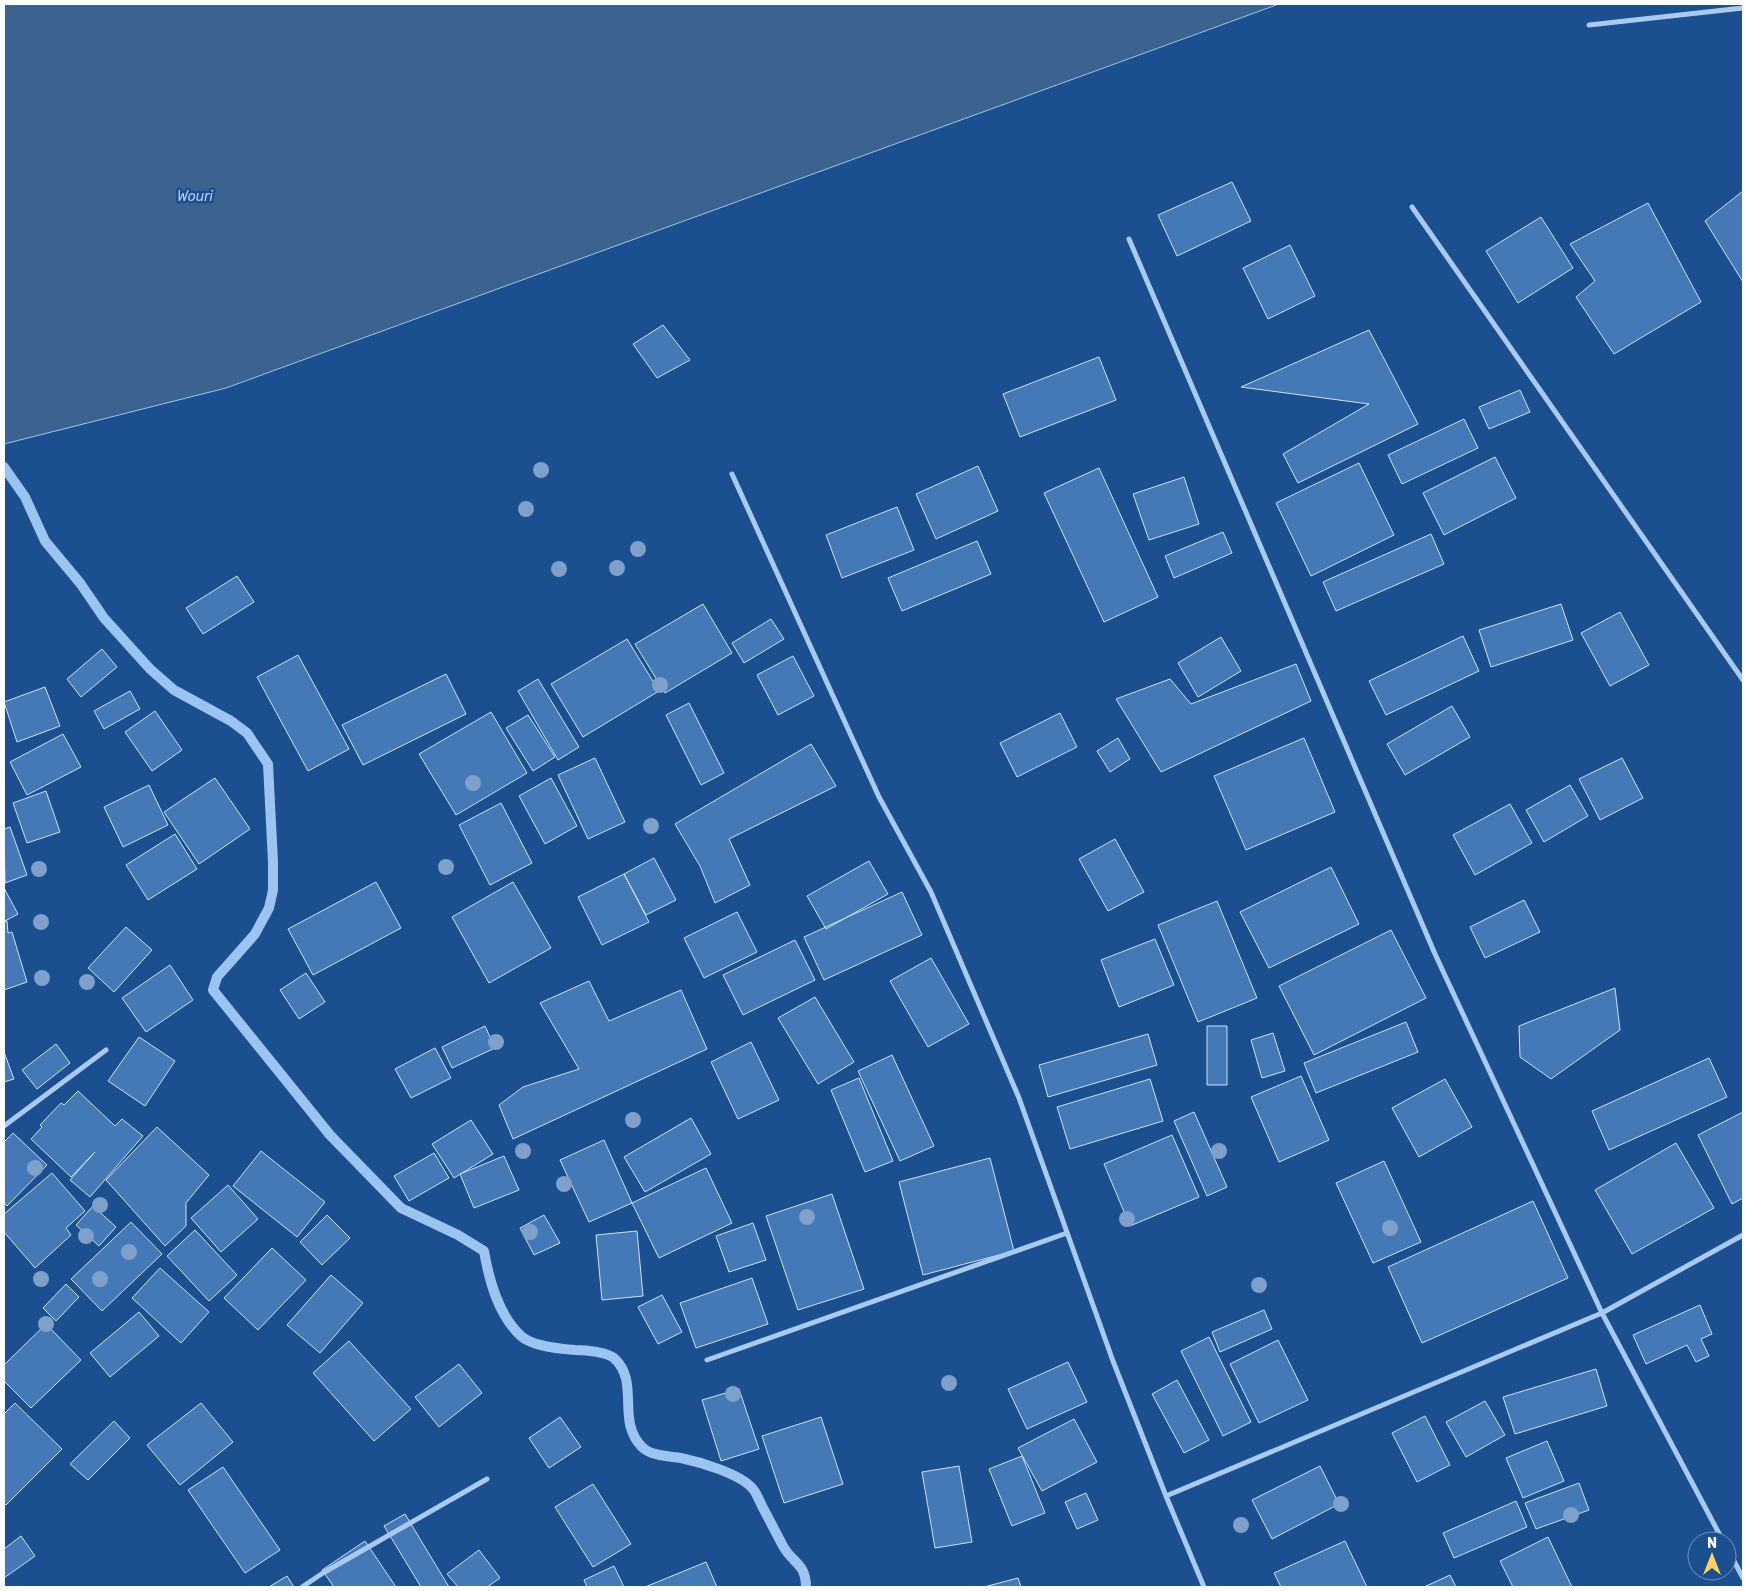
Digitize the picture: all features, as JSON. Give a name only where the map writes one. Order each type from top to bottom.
[{"type":"street","points":[[1589,25],[1743,8]]},
{"type":"street","points":[[1412,207],[1743,680]]},
{"type":"street","points":[[1129,239],[1434,954],[1602,1313],[1719,1531]]},
{"type":"street","points":[[732,474],[879,797],[931,892],[1020,1098],[1114,1361],[1166,1496],[1204,1587]]},
{"type":"street","points":[[4,1126],[106,1050]]},
{"type":"street","points":[[707,1360],[1067,1233]]},
{"type":"street","points":[[1166,1496],[1602,1313],[1743,1235]]},
{"type":"street","points":[[302,1587],[487,1479]]},
{"type":"street","points":[[1737,1567],[1743,1578]]},
{"type":"water","name":"Wouri","points":[[4,4],[1279,4],[226,388],[4,444]]},
{"type":"building","points":[[1232,182],[1251,221],[1177,256],[1158,215]]},
{"type":"building","points":[[1743,191],[1743,282],[1705,221]]},
{"type":"building","points":[[1648,203],[1701,302],[1614,354],[1576,297],[1595,281],[1570,244]]},
{"type":"building","points":[[1541,217],[1573,268],[1518,303],[1486,251]]},
{"type":"building","points":[[1290,245],[1315,296],[1268,319],[1243,268]]},
{"type":"building","points":[[663,325],[690,360],[657,378],[633,344]]},
{"type":"building","points":[[1369,330],[1418,424],[1298,483],[1283,454],[1369,404],[1241,387]]},
{"type":"building","points":[[1099,357],[1116,400],[1020,437],[1003,394]]},
{"type":"building","points":[[1520,390],[1530,412],[1489,429],[1479,407]]},
{"type":"building","points":[[1464,419],[1478,448],[1402,484],[1388,455]]},
{"type":"building","points":[[1495,457],[1516,498],[1444,535],[1423,493]]},
{"type":"building","points":[[1359,463],[1394,535],[1311,576],[1276,503]]},
{"type":"building","points":[[978,466],[998,511],[936,539],[916,494]]},
{"type":"building","points":[[1099,468],[1158,597],[1104,622],[1044,493]]},
{"type":"building","points":[[1184,477],[1199,524],[1149,540],[1133,494]]},
{"type":"building","points":[[897,507],[914,550],[842,578],[826,535]]},
{"type":"building","points":[[1223,532],[1232,553],[1174,578],[1165,556]]},
{"type":"building","points":[[1431,534],[1444,564],[1336,611],[1323,582]]},
{"type":"building","points":[[977,541],[991,574],[902,611],[888,578]]},
{"type":"building","points":[[237,576],[254,602],[203,634],[186,608]]},
{"type":"building","points":[[703,604],[732,653],[665,693],[635,644]]},
{"type":"building","points":[[1561,604],[1573,640],[1491,667],[1479,630]]},
{"type":"building","points":[[1620,612],[1649,665],[1610,686],[1581,633]]},
{"type":"building","points":[[771,619],[784,639],[744,663],[732,643]]},
{"type":"building","points":[[1463,636],[1479,671],[1386,715],[1369,681]]},
{"type":"building","points":[[1221,637],[1241,671],[1198,697],[1178,663]]},
{"type":"building","points":[[627,639],[659,691],[583,737],[551,684]]},
{"type":"building","points":[[102,649],[117,667],[81,697],[67,679]]},
{"type":"building","points":[[298,655],[349,749],[308,771],[257,677]]},
{"type":"building","points":[[793,656],[814,696],[778,715],[757,675]]},
{"type":"building","points":[[1296,664],[1311,701],[1161,772],[1116,699],[1170,679],[1191,704]]},
{"type":"building","points":[[446,674],[466,714],[363,765],[342,725]]},
{"type":"building","points":[[538,679],[579,747],[558,760],[518,691]]},
{"type":"building","points":[[45,687],[60,726],[17,742],[4,702]]},
{"type":"building","points":[[130,691],[140,709],[104,729],[94,711]]},
{"type":"building","points":[[689,703],[724,773],[701,785],[666,715]]},
{"type":"building","points":[[1452,706],[1470,737],[1405,775],[1387,744]]},
{"type":"building","points":[[155,711],[182,750],[152,771],[125,732]]},
{"type":"building","points":[[491,712],[527,773],[456,815],[419,754]]},
{"type":"building","points":[[1060,713],[1077,747],[1017,777],[1000,743]]},
{"type":"building","points":[[528,715],[555,757],[533,771],[506,728]]},
{"type":"building","points":[[63,734],[81,767],[27,795],[10,762]]},
{"type":"building","points":[[1118,738],[1130,759],[1110,772],[1097,751]]},
{"type":"building","points":[[1304,738],[1335,812],[1246,850],[1214,776]]},
{"type":"building","points":[[811,744],[836,786],[729,839],[750,885],[715,903],[700,866],[675,824]]},
{"type":"building","points":[[595,758],[625,822],[588,839],[558,775]]},
{"type":"building","points":[[1622,758],[1643,798],[1600,820],[1579,779]]},
{"type":"building","points":[[215,778],[250,829],[199,864],[164,812]]},
{"type":"building","points":[[551,778],[577,826],[545,844],[519,796]]},
{"type":"building","points":[[149,785],[168,825],[123,847],[104,807]]},
{"type":"building","points":[[1570,785],[1588,816],[1544,842],[1526,810]]},
{"type":"building","points":[[46,791],[60,832],[27,843],[13,803]]},
{"type":"building","points":[[501,803],[532,863],[490,885],[459,825]]},
{"type":"building","points":[[1510,804],[1532,843],[1475,875],[1453,835]]},
{"type":"building","points":[[10,827],[27,875],[5,883],[4,829]]},
{"type":"building","points":[[175,834],[197,869],[148,900],[126,865]]},
{"type":"building","points":[[1115,839],[1144,892],[1108,911],[1079,859]]},
{"type":"building","points":[[654,858],[676,900],[646,915],[624,874]]},
{"type":"building","points":[[869,861],[888,894],[826,929],[807,896]]},
{"type":"building","points":[[1331,867],[1359,924],[1269,968],[1240,912]]},
{"type":"building","points":[[624,874],[649,922],[602,945],[578,897]]},
{"type":"building","points":[[376,882],[401,928],[313,975],[288,929]]},
{"type":"building","points":[[513,882],[551,948],[489,983],[452,917]]},
{"type":"building","points":[[4,888],[18,914],[5,921],[4,919]]},
{"type":"building","points":[[902,892],[922,935],[824,980],[804,937]]},
{"type":"building","points":[[1524,900],[1540,932],[1485,958],[1470,927]]},
{"type":"building","points":[[1217,901],[1257,998],[1198,1022],[1158,925]]},
{"type":"building","points":[[737,912],[757,952],[704,978],[684,938]]},
{"type":"building","points":[[7,921],[8,933],[12,932],[27,982],[4,990],[4,922]]},
{"type":"building","points":[[126,927],[152,950],[114,992],[88,968]]},
{"type":"building","points":[[1391,930],[1426,998],[1314,1055],[1279,986]]},
{"type":"building","points":[[1155,939],[1174,985],[1119,1007],[1101,960]]},
{"type":"building","points":[[795,940],[815,980],[743,1015],[723,975]]},
{"type":"building","points":[[931,958],[969,1024],[928,1047],[890,981]]},
{"type":"building","points":[[170,965],[193,1000],[146,1032],[122,998]]},
{"type":"building","points":[[306,973],[325,1002],[299,1019],[280,990]]},
{"type":"building","points":[[589,981],[609,1021],[681,990],[707,1049],[513,1139],[499,1105],[523,1087],[579,1069],[540,1003]]},
{"type":"building","points":[[1615,988],[1620,1030],[1551,1079],[1520,1057],[1519,1026]]},
{"type":"building","points":[[815,997],[854,1062],[818,1084],[778,1018]]},
{"type":"building","points":[[1406,1022],[1418,1052],[1316,1093],[1304,1063]]},
{"type":"building","points":[[485,1026],[495,1048],[452,1068],[442,1047]]},
{"type":"building","points":[[1207,1026],[1227,1026],[1227,1085],[1207,1085]]},
{"type":"building","points":[[1273,1033],[1285,1071],[1262,1078],[1251,1040]]},
{"type":"building","points":[[1148,1034],[1157,1065],[1048,1097],[1039,1065]]},
{"type":"building","points":[[139,1037],[175,1061],[145,1106],[108,1081]]},
{"type":"building","points":[[751,1042],[779,1100],[738,1119],[711,1062]]},
{"type":"building","points":[[56,1044],[70,1063],[37,1089],[22,1070]]},
{"type":"building","points":[[435,1048],[451,1078],[411,1098],[395,1069]]},
{"type":"building","points":[[4,1052],[14,1079],[4,1082]]},
{"type":"building","points":[[892,1055],[934,1146],[900,1161],[858,1071]]},
{"type":"building","points":[[1709,1058],[1727,1097],[1609,1150],[1592,1111]]},
{"type":"building","points":[[1301,1076],[1329,1140],[1279,1162],[1251,1097]]},
{"type":"building","points":[[859,1078],[893,1161],[865,1172],[831,1090]]},
{"type":"building","points":[[1150,1079],[1163,1121],[1070,1149],[1057,1107]]},
{"type":"building","points":[[1445,1079],[1472,1127],[1419,1157],[1392,1108]]},
{"type":"building","points":[[78,1091],[115,1126],[122,1119],[143,1136],[90,1197],[70,1180],[95,1152],[71,1177],[31,1139],[42,1127],[40,1125],[61,1103],[64,1105]]},
{"type":"building","points":[[1194,1112],[1227,1187],[1207,1196],[1174,1121]]},
{"type":"building","points":[[1743,1112],[1743,1198],[1732,1204],[1698,1135]]},
{"type":"building","points":[[691,1118],[711,1154],[645,1192],[624,1157]]},
{"type":"building","points":[[471,1120],[493,1154],[454,1178],[432,1144]]},
{"type":"building","points":[[157,1127],[209,1175],[186,1203],[186,1226],[165,1246],[106,1180]]},
{"type":"building","points":[[13,1133],[47,1165],[7,1206],[4,1203],[4,1142]]},
{"type":"building","points":[[1172,1135],[1199,1197],[1130,1226],[1104,1164]]},
{"type":"building","points":[[604,1140],[632,1203],[589,1222],[560,1160]]},
{"type":"building","points":[[1676,1143],[1714,1208],[1632,1254],[1595,1190]]},
{"type":"building","points":[[261,1151],[325,1202],[297,1237],[233,1186]]},
{"type":"building","points":[[434,1153],[449,1178],[409,1201],[394,1176]]},
{"type":"building","points":[[504,1156],[519,1190],[474,1208],[460,1174]]},
{"type":"building","points":[[990,1158],[1014,1251],[923,1275],[899,1182]]},
{"type":"building","points":[[1384,1161],[1421,1242],[1373,1263],[1336,1183]]},
{"type":"building","points":[[706,1168],[732,1223],[659,1258],[632,1203]]},
{"type":"building","points":[[52,1173],[85,1211],[66,1228],[71,1235],[35,1268],[4,1232],[4,1214]]},
{"type":"building","points":[[228,1185],[258,1219],[221,1252],[191,1218]]},
{"type":"building","points":[[832,1194],[864,1289],[798,1310],[766,1216]]},
{"type":"building","points":[[1533,1201],[1568,1278],[1422,1343],[1388,1267]]},
{"type":"building","points":[[93,1206],[116,1227],[99,1246],[76,1225]]},
{"type":"building","points":[[327,1215],[350,1238],[322,1265],[300,1242]]},
{"type":"building","points":[[544,1215],[560,1243],[534,1255],[520,1228]]},
{"type":"building","points":[[131,1222],[162,1254],[102,1311],[71,1279]]},
{"type":"building","points":[[753,1223],[766,1260],[729,1272],[716,1236]]},
{"type":"building","points":[[195,1230],[237,1275],[209,1301],[167,1256]]},
{"type":"building","points":[[637,1231],[643,1296],[602,1300],[596,1235]]},
{"type":"building","points":[[272,1248],[306,1280],[258,1330],[224,1298]]},
{"type":"building","points":[[160,1268],[209,1312],[181,1343],[132,1298]]},
{"type":"building","points":[[331,1275],[363,1303],[320,1353],[287,1325]]},
{"type":"building","points":[[752,1278],[768,1324],[696,1348],[680,1303]]},
{"type":"building","points":[[66,1284],[79,1297],[56,1321],[43,1308]]},
{"type":"building","points":[[662,1295],[682,1332],[658,1344],[638,1307]]},
{"type":"building","points":[[1700,1305],[1712,1334],[1701,1339],[1709,1356],[1696,1362],[1687,1345],[1646,1364],[1633,1335]]},
{"type":"building","points":[[1264,1310],[1272,1329],[1220,1352],[1212,1332]]},
{"type":"building","points":[[139,1312],[159,1336],[110,1377],[90,1353]]},
{"type":"building","points":[[46,1324],[81,1360],[31,1408],[4,1381],[4,1365]]},
{"type":"building","points":[[1209,1337],[1251,1422],[1223,1436],[1181,1351]]},
{"type":"building","points":[[1278,1340],[1308,1400],[1259,1423],[1230,1364]]},
{"type":"building","points":[[349,1341],[411,1409],[374,1441],[313,1373]]},
{"type":"building","points":[[1068,1362],[1087,1402],[1027,1429],[1008,1389]]},
{"type":"building","points":[[459,1364],[482,1393],[439,1427],[415,1397]]},
{"type":"building","points":[[1596,1369],[1607,1406],[1515,1434],[1503,1397]]},
{"type":"building","points":[[1177,1380],[1209,1440],[1184,1453],[1152,1394]]},
{"type":"building","points":[[739,1389],[759,1449],[721,1461],[702,1400]]},
{"type":"building","points":[[1485,1401],[1505,1435],[1466,1457],[1446,1422]]},
{"type":"building","points":[[15,1403],[62,1449],[6,1505],[4,1503],[4,1414]]},
{"type":"building","points":[[201,1403],[233,1442],[180,1485],[147,1445]]},
{"type":"building","points":[[1425,1416],[1450,1465],[1417,1482],[1392,1433]]},
{"type":"building","points":[[560,1417],[581,1447],[549,1468],[529,1438]]},
{"type":"building","points":[[821,1417],[843,1484],[784,1503],[762,1436]]},
{"type":"building","points":[[1074,1419],[1097,1462],[1042,1491],[1018,1448]]},
{"type":"building","points":[[114,1421],[130,1438],[88,1480],[70,1464]]},
{"type":"building","points":[[1547,1441],[1564,1481],[1523,1498],[1506,1458]]},
{"type":"building","points":[[1022,1456],[1045,1513],[1012,1526],[989,1469]]},
{"type":"building","points":[[959,1466],[972,1542],[935,1548],[922,1472]]},
{"type":"building","points":[[1320,1466],[1339,1504],[1272,1539],[1252,1500]]},
{"type":"building","points":[[223,1467],[280,1550],[245,1573],[188,1490]]},
{"type":"building","points":[[1579,1483],[1589,1510],[1536,1529],[1525,1503]]},
{"type":"building","points":[[593,1484],[631,1544],[593,1567],[555,1507]]},
{"type":"building","points":[[1086,1493],[1098,1520],[1077,1529],[1065,1502]]},
{"type":"building","points":[[1516,1501],[1527,1527],[1454,1558],[1443,1533]]},
{"type":"building","points":[[405,1514],[449,1587],[421,1587],[384,1526]]},
{"type":"building","points":[[21,1536],[35,1556],[4,1578],[4,1549]]},
{"type":"building","points":[[1548,1537],[1572,1587],[1513,1587],[1500,1561]]},
{"type":"building","points":[[365,1541],[396,1587],[334,1587],[322,1570]]},
{"type":"building","points":[[1345,1541],[1367,1587],[1281,1587],[1274,1573]]},
{"type":"building","points":[[479,1550],[500,1578],[487,1587],[458,1587],[447,1574]]},
{"type":"building","points":[[706,1562],[717,1587],[645,1587]]},
{"type":"building","points":[[614,1566],[624,1587],[587,1587],[584,1580]]},
{"type":"building","points":[[1450,1575],[1456,1587],[1424,1587]]},
{"type":"building","points":[[287,1576],[294,1587],[269,1587]]},
{"type":"building","points":[[1018,1578],[1021,1587],[984,1587]]},
{"type":"waterway","points":[[4,467],[25,497],[45,541],[80,583],[104,618],[150,669],[174,690],[231,721],[247,733],[268,764],[273,862],[273,890],[269,908],[255,934],[217,977],[213,990],[330,1135],[401,1208],[458,1235],[484,1251],[492,1285],[501,1308],[513,1328],[521,1336],[532,1342],[547,1346],[585,1350],[612,1357],[622,1369],[626,1379],[630,1426],[634,1437],[642,1447],[655,1454],[681,1458],[720,1469],[739,1478],[753,1489],[783,1546],[804,1573],[806,1587]]}]
